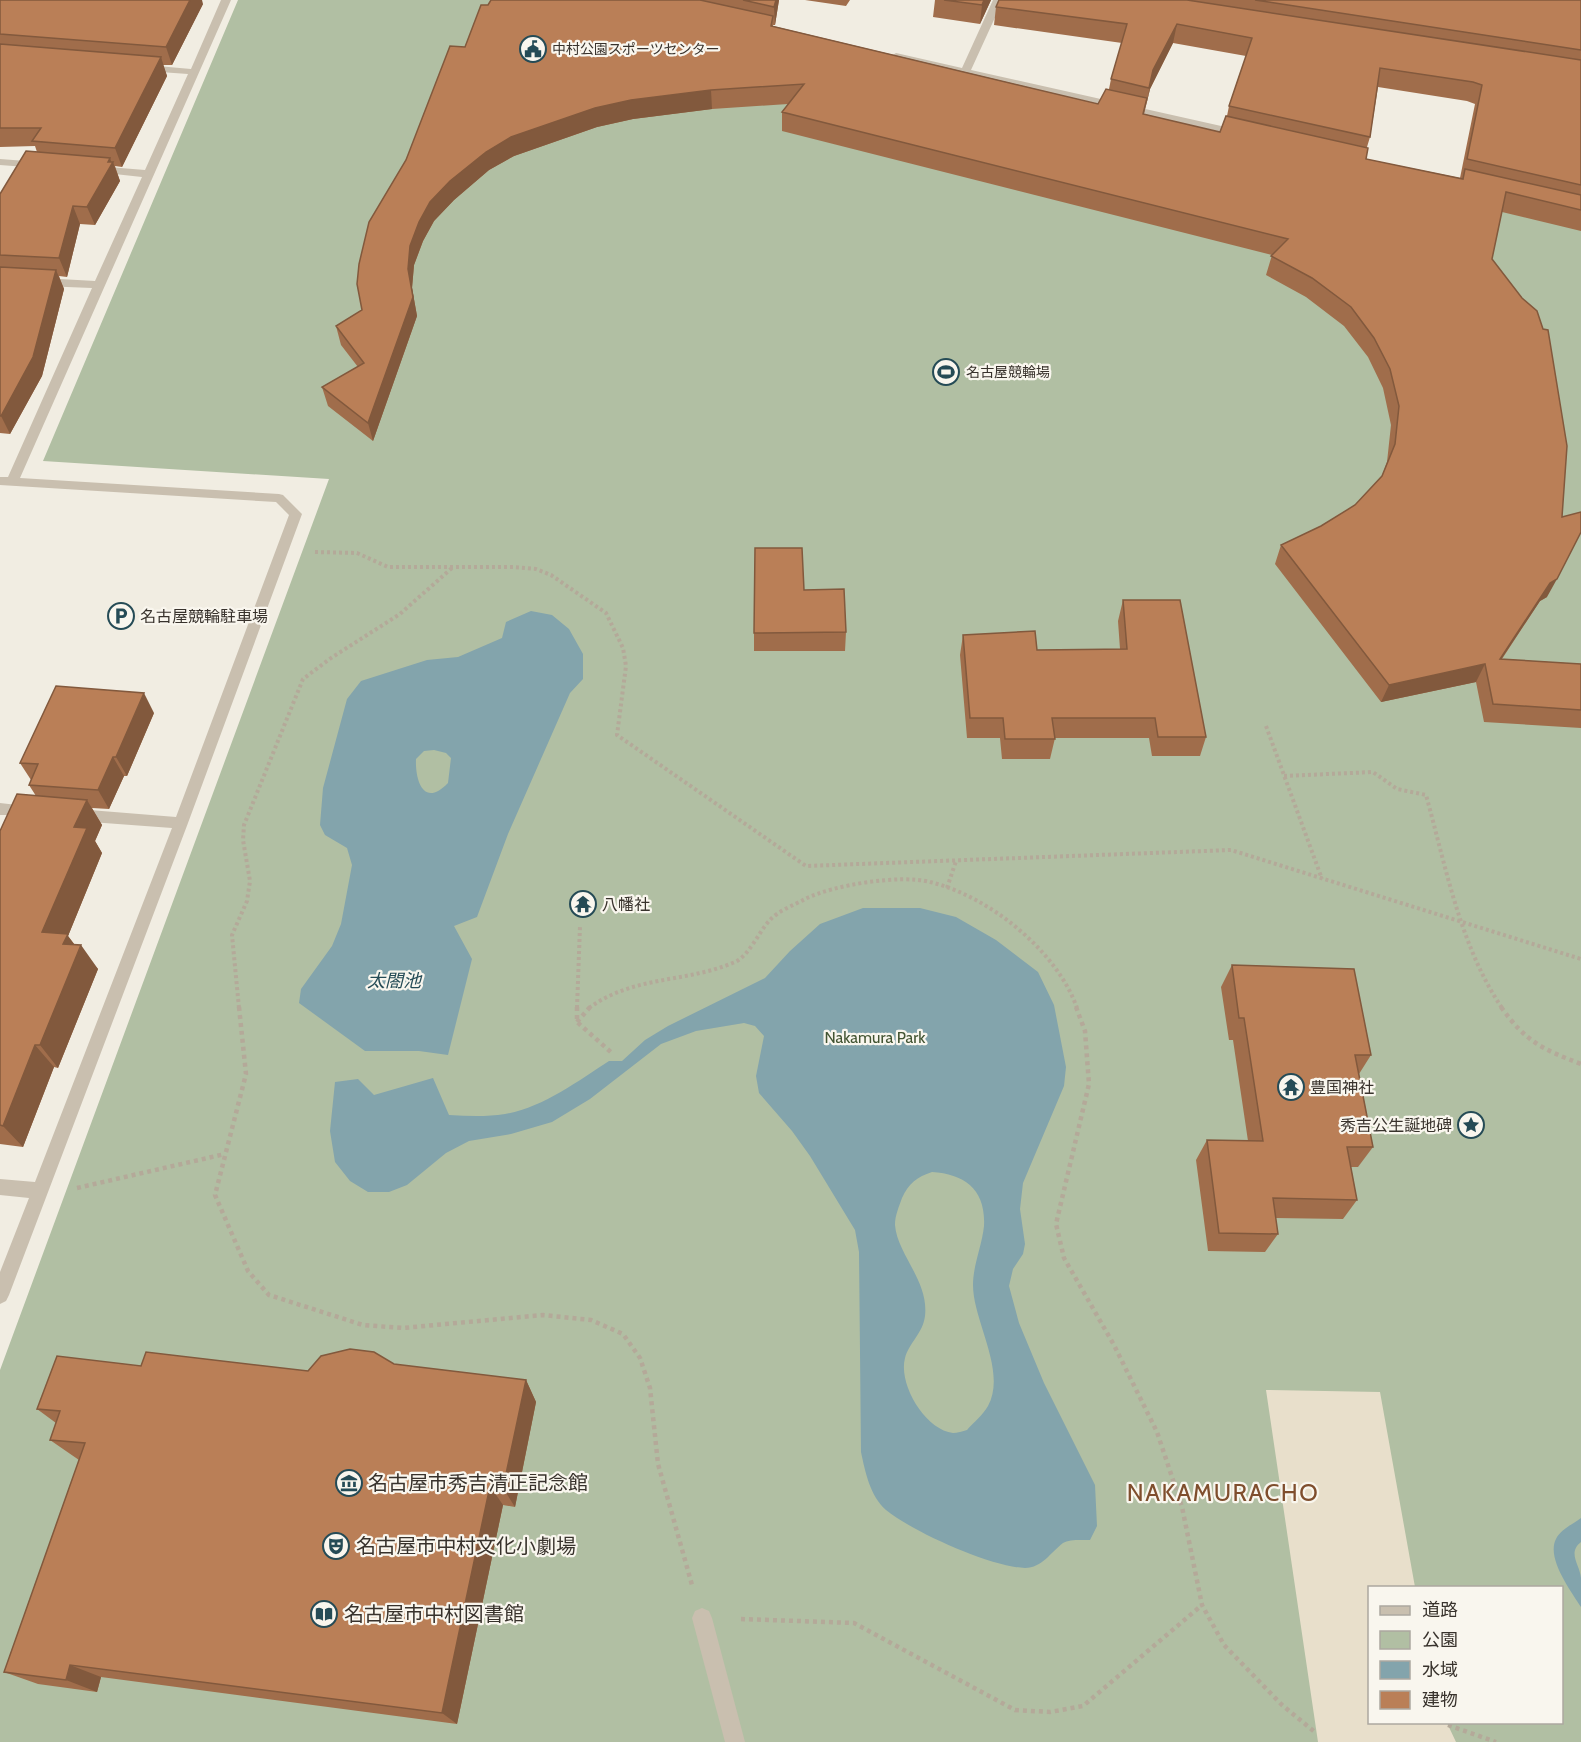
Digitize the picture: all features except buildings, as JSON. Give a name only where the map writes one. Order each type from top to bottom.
[{"type":"street","points":[[0,1295],[181,823],[296,514],[279,498],[6,482],[99,285],[226,0]]},
{"type":"street","points":[[966,71],[998,0]]},
{"type":"street","points":[[880,53],[1246,135]]},
{"type":"street","points":[[137,68],[194,72]]},
{"type":"street","points":[[0,162],[46,165]]},
{"type":"street","points":[[80,168],[149,174]]},
{"type":"street","points":[[25,280],[99,285]]},
{"type":"street","points":[[0,809],[181,823]]},
{"type":"street","points":[[0,1187],[40,1191]]},
{"type":"street","points":[[702,1618],[735,1742]]},
{"type":"path","points":[[282,552],[357,553],[388,567],[513,567],[536,569],[551,575],[606,613],[623,648],[626,666],[617,735],[806,866],[1231,850],[1581,959]]},
{"type":"path","points":[[453,567],[427,592],[392,619],[320,663],[303,679],[244,825],[243,840],[250,881],[247,901],[232,935],[246,1074],[215,1195],[248,1271],[269,1295],[363,1325],[403,1328],[543,1315],[591,1320],[623,1334],[640,1358],[650,1388],[658,1464],[702,1618],[854,1623],[1015,1710],[1065,1712],[1083,1706],[1202,1605]]},
{"type":"path","points":[[1266,726],[1322,879]]},
{"type":"path","points":[[1284,776],[1372,772],[1388,786],[1403,793],[1426,795],[1471,954],[1514,1027],[1537,1046],[1581,1064]]},
{"type":"path","points":[[947,888],[956,861]]},
{"type":"path","points":[[577,1022],[590,1007],[621,990],[651,981],[717,969],[739,960],[771,918],[808,898],[843,887],[888,880],[927,881],[959,891],[1012,924],[1051,960],[1072,994],[1084,1030],[1089,1084],[1056,1224],[1065,1258],[1114,1345],[1157,1432],[1182,1507],[1202,1605],[1224,1645],[1282,1705],[1316,1733]]},
{"type":"path","points":[[577,1022],[580,926]]},
{"type":"path","points":[[577,1022],[613,1054]]},
{"type":"path","points":[[40,1191],[87,1188],[225,1154]]},
{"type":"path","points":[[1448,1725],[1496,1742]]},
{"type":"green space","name":"Nakamura Park","points":[[238,0],[603,0],[1581,220],[1581,1742],[0,1742],[0,1370],[329,479],[43,461]]},
{"type":"shaded area","points":[[1266,1390],[1380,1392],[1415,1586],[1368,1586],[1368,1724],[1447,1724],[1456,1742],[1318,1742]]},
{"type":"water","name":"太閤池","points":[[531,611],[552,615],[569,629],[583,654],[583,679],[570,693],[508,834],[477,917],[454,926],[472,959],[448,1055],[419,1051],[365,1051],[299,1003],[301,989],[332,946],[341,924],[352,865],[347,848],[325,835],[320,825],[323,788],[347,699],[361,681],[427,660],[458,657],[502,638],[506,622]],"holes":[[[434,750],[446,753],[451,758],[448,783],[440,790],[433,793],[427,792],[419,783],[416,759],[424,751]]]},
{"type":"water","points":[[863,908],[920,908],[956,917],[996,940],[1038,972],[1054,1005],[1066,1067],[1064,1086],[1023,1183],[1020,1209],[1025,1244],[1023,1254],[1013,1269],[1009,1286],[1019,1323],[1044,1383],[1095,1485],[1097,1526],[1090,1540],[1066,1542],[1031,1567],[993,1562],[933,1538],[886,1510],[872,1491],[861,1452],[859,1252],[855,1230],[810,1156],[759,1093],[756,1076],[764,1036],[755,1026],[744,1023],[696,1031],[661,1044],[590,1099],[552,1122],[511,1134],[469,1141],[446,1153],[407,1185],[389,1192],[368,1192],[350,1181],[335,1162],[330,1131],[335,1082],[358,1079],[374,1095],[433,1078],[449,1115],[491,1116],[519,1111],[559,1093],[609,1061],[622,1061],[645,1040],[668,1026],[765,978],[820,924]],"holes":[[[932,1172],[944,1173],[963,1180],[971,1186],[977,1194],[984,1213],[984,1226],[973,1285],[974,1299],[988,1346],[994,1377],[993,1392],[981,1416],[967,1430],[953,1433],[933,1424],[924,1415],[916,1404],[906,1380],[905,1358],[924,1322],[925,1303],[918,1279],[901,1247],[895,1225],[902,1198],[911,1184]]]},
{"type":"water","points":[[1581,1518],[1581,1542],[1575,1550],[1575,1559],[1581,1578],[1581,1607],[1561,1574],[1554,1555],[1554,1547],[1560,1533]]},
{"type":"place","name":"中村公園スポーツセンター","points":[[533,49]]},
{"type":"place","name":"名古屋競輪場","points":[[946,372]]},
{"type":"place","name":"名古屋競輪駐車場","points":[[121,616]]},
{"type":"place","name":"八幡社","points":[[583,904]]},
{"type":"place","name":"豊国神社","points":[[1291,1087]]},
{"type":"place","name":"秀吉公生誕地碑","points":[[1471,1125]]},
{"type":"place","name":"名古屋市秀吉清正記念館","points":[[349,1483]]},
{"type":"place","name":"名古屋市中村文化小劇場","points":[[336,1546]]},
{"type":"place","name":"名古屋市中村図書館","points":[[324,1614]]},
{"type":"district","name":"NAKAMURACHO","points":[[1223,1492]]}]
